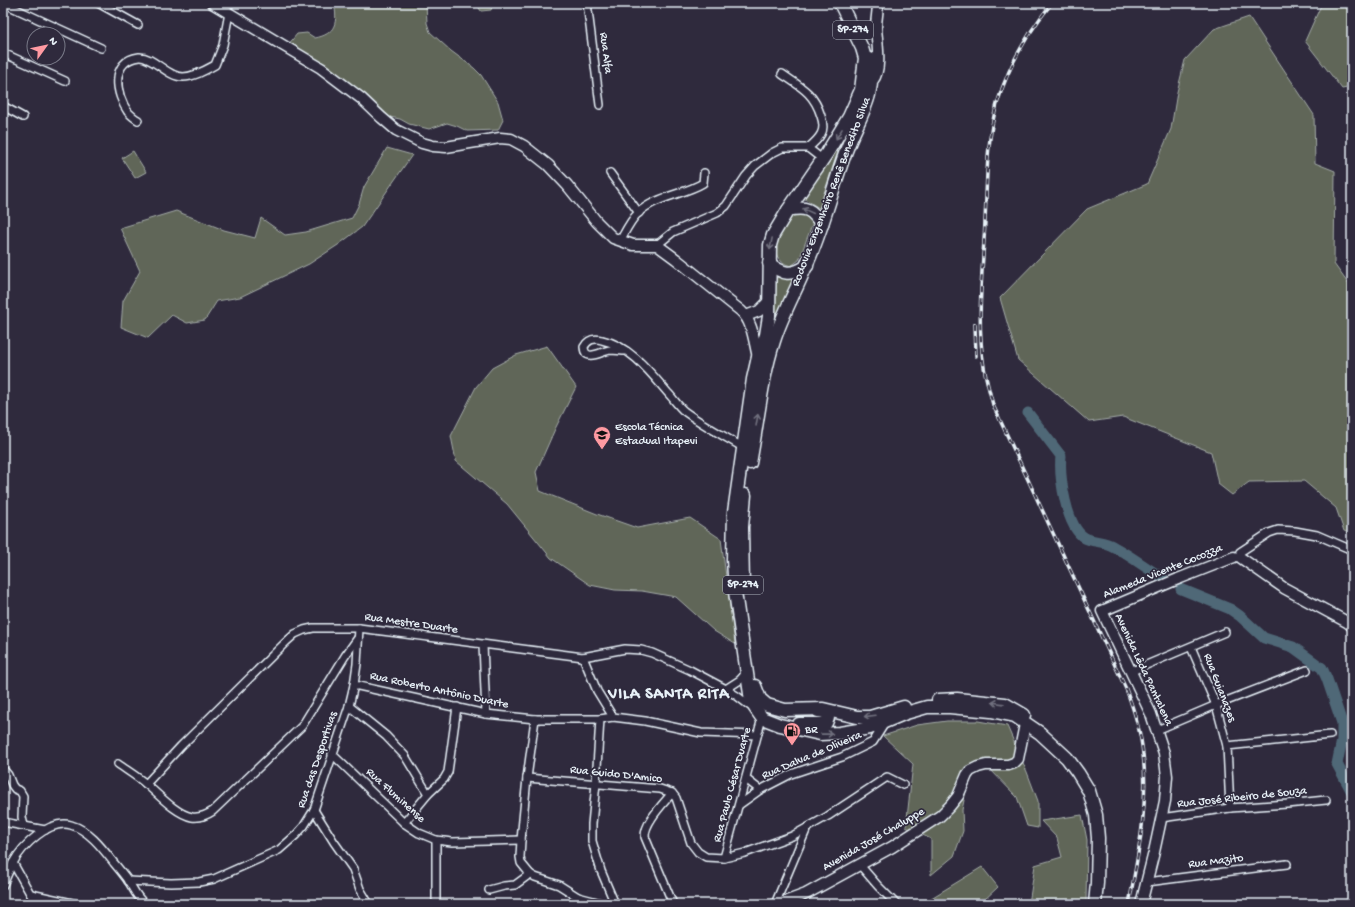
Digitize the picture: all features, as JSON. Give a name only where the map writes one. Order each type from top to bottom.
[{"type":"main road","name":"Rodovia Engenheiro Renê Benedito Silva","points":[[760,716],[751,698],[746,673],[735,592],[733,559],[734,512],[753,379],[758,357],[766,335],[770,309],[769,262],[770,245],[773,235],[849,117],[861,90],[865,58],[862,48],[840,3]]},
{"type":"main road","name":"Rodovia Engenheiro Renê Benedito Silva","points":[[848,3],[870,54],[872,81],[871,92],[846,149],[822,225],[806,266],[779,325],[764,380],[746,482],[742,527],[743,590],[754,684],[760,699],[767,705],[785,710],[800,708],[823,709],[857,717],[870,717],[920,702],[957,698],[1005,704],[1022,713],[1032,720],[1084,771],[1095,792],[1102,818],[1104,842],[1102,904]]},
{"type":"main road","points":[[788,210],[802,208],[812,211],[822,225]]},
{"type":"main road","points":[[769,262],[781,272],[797,272],[806,266]]},
{"type":"main road","points":[[760,716],[780,725],[820,734],[863,730],[886,723],[906,713],[927,707],[950,707],[991,711],[1015,716],[1040,733],[1068,758],[1089,791],[1096,815],[1098,838],[1096,904]]},
{"type":"main road","points":[[786,726],[799,724],[822,724],[826,723],[828,720],[828,715],[825,711],[805,710],[800,708]]},
{"type":"street","points":[[3,3],[100,48]]},
{"type":"street","points":[[98,3],[138,25]]},
{"type":"street","points":[[212,3],[321,68],[362,99],[396,130],[422,143],[446,147],[500,138],[511,139],[524,146],[548,165],[567,185],[605,231],[613,238],[633,245],[657,245],[746,316],[758,357]]},
{"type":"street","name":"Rua Alfa","points":[[587,3],[600,105]]},
{"type":"street","points":[[872,81],[878,65],[876,29],[878,3]]},
{"type":"street","points":[[138,120],[129,113],[118,89],[117,76],[125,64],[132,59],[140,57],[147,59],[169,73],[184,77],[194,75],[215,65],[223,45],[229,13]]},
{"type":"street","points":[[864,41],[869,41],[877,36]]},
{"type":"street","points":[[3,54],[65,81]]},
{"type":"street","points":[[782,74],[803,88],[814,99],[819,110],[823,129],[818,139],[808,148]]},
{"type":"street","points":[[3,106],[23,117]]},
{"type":"street","points":[[657,245],[673,232],[717,213],[726,206],[746,176],[755,166],[772,153],[782,148],[808,148],[822,159]]},
{"type":"street","points":[[610,173],[639,213]]},
{"type":"street","points":[[620,241],[639,213],[661,199],[696,187],[703,183],[704,173]]},
{"type":"street","points":[[746,316],[759,311],[769,301]]},
{"type":"street","points":[[626,351],[609,350],[593,356],[589,355],[584,347],[588,341],[596,338],[608,341],[626,351],[649,370],[683,410],[744,448]]},
{"type":"street","points":[[1238,556],[1269,533],[1278,530],[1317,534],[1352,550]]},
{"type":"street","name":"Alameda Vicente Cocozza","points":[[1102,611],[1238,556],[1284,588],[1352,626]]},
{"type":"street","name":"Avenida Lêda Pantalena","points":[[1102,611],[1132,672],[1157,730],[1164,753],[1167,776],[1165,801],[1141,904]]},
{"type":"street","name":"Rua Mestre Duarte","points":[[146,784],[181,746],[295,634],[313,628],[359,628],[583,657],[624,649],[641,650],[652,653],[690,670],[726,689],[743,700],[760,716]]},
{"type":"street","name":"Rua das Desportivas","points":[[128,881],[171,883],[199,882],[214,879],[279,850],[296,835],[304,826],[314,810],[349,706],[354,685],[359,628]]},
{"type":"street","points":[[1132,672],[1191,648],[1224,632]]},
{"type":"street","points":[[118,764],[182,812],[192,817],[204,816],[213,811],[302,726],[345,656],[358,638]]},
{"type":"street","points":[[483,645],[486,714]]},
{"type":"street","name":"Rua Guianazes","points":[[1191,648],[1216,705],[1228,746],[1230,808]]},
{"type":"street","points":[[583,657],[598,691],[613,717]]},
{"type":"street","points":[[1157,730],[1216,705],[1307,670]]},
{"type":"street","points":[[726,689],[740,680],[746,673]]},
{"type":"street","name":"Rua Roberto Antônio Duarte","points":[[354,685],[486,714],[535,719],[600,719],[613,717],[645,721],[701,733],[757,735]]},
{"type":"street","points":[[349,706],[386,736],[405,756],[428,794]]},
{"type":"street","points":[[404,823],[448,772],[458,708]]},
{"type":"street","name":"Rua Paulo César Duarte","points":[[724,858],[746,779],[760,716]]},
{"type":"street","points":[[535,719],[527,778],[521,840],[521,863],[530,874],[559,885],[578,897],[605,904]]},
{"type":"street","points":[[600,719],[592,841],[601,872],[615,904]]},
{"type":"street","name":"Rua Dalva de Oliveira","points":[[739,805],[760,790],[791,774],[842,757],[873,742],[886,723]]},
{"type":"street","name":"Avenida José Chaluppe","points":[[779,904],[806,894],[892,847],[940,816],[958,796],[970,771],[986,765],[1008,765],[1014,763],[1018,759],[1025,724]]},
{"type":"street","points":[[1228,746],[1330,734]]},
{"type":"street","name":"Rua Fluminense","points":[[332,754],[404,823],[419,833],[436,840],[452,842],[521,840]]},
{"type":"street","points":[[3,769],[8,775],[12,785],[15,789],[20,791],[23,796],[22,817],[24,826]]},
{"type":"street","name":"Rua Guido D'Amico","points":[[527,778],[660,789],[672,793],[676,798],[691,843],[698,852],[706,857],[724,858],[745,853],[792,836],[887,777],[903,785]]},
{"type":"street","name":"Rua Dalva de Oliveira","points":[[746,779],[760,790]]},
{"type":"street","points":[[672,793],[654,816],[644,832],[673,904]]},
{"type":"street","name":"Rua José Ribeiro de Souza","points":[[1161,818],[1230,808],[1326,800]]},
{"type":"street","points":[[314,810],[353,869],[360,889],[369,904]]},
{"type":"street","points":[[3,822],[44,830]]},
{"type":"street","points":[[3,885],[13,863],[26,846],[44,830],[62,824],[70,825],[78,828],[94,839],[128,881],[137,896],[145,904]]},
{"type":"street","points":[[775,904],[807,828]]},
{"type":"street","points":[[436,840],[436,904]]},
{"type":"street","points":[[13,863],[36,904]]},
{"type":"street","points":[[859,864],[896,904]]},
{"type":"street","name":"Rua Mazito","points":[[1147,882],[1287,864]]},
{"type":"street","points":[[489,890],[514,885],[530,874]]},
{"type":"street","points":[[31,894],[77,904]]},
{"type":"street","points":[[573,904],[578,897]]},
{"type":"green space","points":[[334,3],[426,3],[427,23],[430,32],[481,75],[498,102],[503,120],[498,130],[467,131],[447,123],[429,129],[390,117],[288,45],[297,34],[307,33],[315,38],[327,34],[334,26],[336,16]]},
{"type":"green space","points":[[476,3],[493,3],[491,10],[481,11]]},
{"type":"green space","points":[[1322,3],[1352,3],[1352,87],[1342,89],[1305,41]]},
{"type":"green space","points":[[1249,17],[1314,115],[1315,163],[1335,171],[1334,264],[1352,289],[1350,341],[1352,341],[1352,534],[1344,531],[1336,508],[1304,481],[1249,482],[1232,495],[1218,484],[1211,452],[1123,417],[1089,422],[1018,360],[1000,298],[1087,209],[1147,184],[1171,129],[1177,92],[1185,60],[1214,29]]},
{"type":"green space","points":[[844,133],[819,208],[805,199],[801,199]]},
{"type":"green space","points":[[387,148],[412,155],[362,227],[338,245],[309,264],[240,297],[217,301],[205,320],[187,323],[172,315],[148,338],[121,327],[123,301],[140,271],[120,228],[176,211],[224,230],[255,238],[261,218],[285,235],[306,232],[352,218],[359,204],[364,187]]},
{"type":"green space","points":[[133,151],[146,172],[135,178],[122,158]]},
{"type":"green space","points":[[795,213],[810,215],[813,222],[799,260],[791,266],[782,262],[777,256],[776,241],[779,233]]},
{"type":"green space","points":[[774,272],[776,275],[786,278],[795,276],[775,319]]},
{"type":"green space","points":[[547,346],[576,387],[536,472],[540,491],[637,528],[690,518],[721,539],[735,644],[714,631],[676,597],[642,591],[615,590],[590,585],[551,558],[507,504],[456,461],[451,436],[476,387],[492,368],[516,355]]},
{"type":"green space","points":[[947,721],[978,721],[1007,726],[1038,801],[1038,828],[1027,826],[1017,797],[987,766],[969,776],[962,810],[963,831],[954,856],[931,875],[931,839],[906,827],[913,764],[883,736],[917,725]]},
{"type":"green space","points":[[1082,815],[1087,840],[1086,903],[1029,904],[1035,865],[1062,857],[1057,838],[1041,821]]},
{"type":"green space","points":[[982,867],[998,887],[982,902],[982,904],[929,904],[928,900]]},
{"type":"waterway","points":[[1028,413],[1061,456],[1061,476],[1065,500],[1073,523],[1078,532],[1085,538],[1110,545],[1163,578]]},
{"type":"waterway","points":[[1181,589],[1230,609],[1264,638],[1293,647],[1322,668],[1342,723],[1342,740],[1337,764],[1352,792]]},
{"type":"railway","points":[[1052,3],[1027,38],[1013,63],[993,118],[988,162],[980,331],[985,372],[993,405],[1126,689],[1137,721],[1143,754],[1145,792],[1142,830],[1129,904]]},
{"type":"railway","points":[[975,324],[976,356]]},
{"type":"place","name":"Escola Técnica Estadual Itapevi","points":[[602,450]]},
{"type":"place","name":"BR","points":[[792,746]]},
{"type":"district","name":"VILA SANTA RITA","points":[[669,695]]}]
